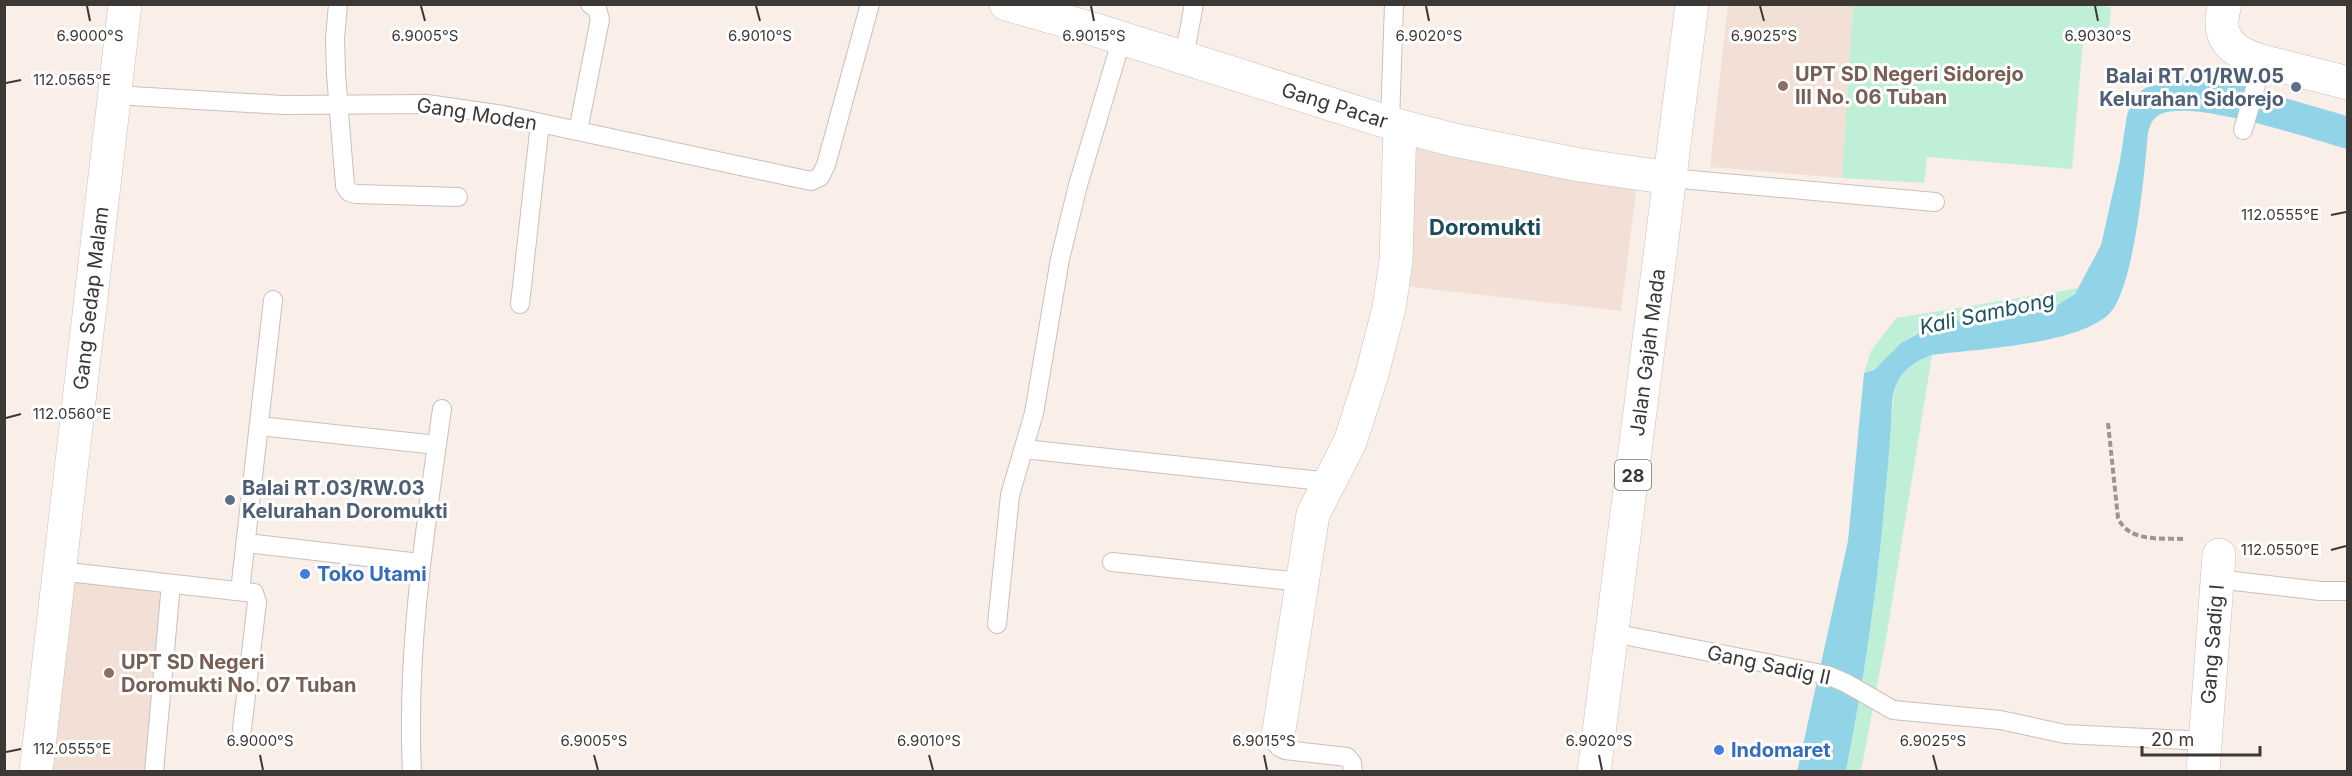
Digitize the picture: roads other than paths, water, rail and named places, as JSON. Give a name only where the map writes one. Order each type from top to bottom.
[{"type":"main road","name":"Gang Sedap Malam","points":[[36,771],[125,4]]},
{"type":"main road","name":"Gang Pacar","points":[[1006,4],[1184,57],[1395,124],[1493,149],[1670,178]]},
{"type":"main road","name":"Jalan Gajah Mada","points":[[1594,771],[1692,4]]},
{"type":"main road","points":[[2225,4],[2222,31],[2228,43],[2260,71],[2348,83]]},
{"type":"main road","points":[[1278,736],[1313,514],[1346,450],[1360,413],[1389,308],[1396,261],[1395,124]]},
{"type":"main road","name":"Gang Sadig I","points":[[2205,756],[2218,567]]},
{"type":"lane","points":[[338,4],[335,39],[338,104],[343,182],[349,192],[458,197]]},
{"type":"lane","points":[[578,131],[600,19],[597,9],[590,4]]},
{"type":"lane","name":"Gang Moden","points":[[115,95],[266,105],[427,104],[492,113],[804,180],[816,180],[826,165],[870,4]]},
{"type":"lane","points":[[1184,57],[1194,4]]},
{"type":"lane","points":[[1394,4],[1395,124]]},
{"type":"lane","points":[[997,624],[1010,495],[1034,413],[1068,220],[1122,38]]},
{"type":"lane","points":[[2243,130],[2260,71]]},
{"type":"lane","points":[[520,304],[540,123]]},
{"type":"lane","points":[[1670,178],[1935,202]]},
{"type":"lane","points":[[240,591],[273,300]]},
{"type":"lane","points":[[412,771],[411,675],[420,563],[442,409]]},
{"type":"lane","points":[[259,426],[436,445]]},
{"type":"lane","points":[[1024,449],[1331,482]]},
{"type":"lane","points":[[246,543],[420,563]]},
{"type":"lane","points":[[1112,562],[1301,582]]},
{"type":"lane","points":[[2218,567],[2320,591],[2348,591]]},
{"type":"lane","points":[[59,571],[254,593],[256,602],[242,729]]},
{"type":"lane","points":[[154,771],[171,584]]},
{"type":"lane","name":"Gang Sadig II","points":[[1612,633],[1816,673],[1846,683],[1893,710],[2000,720],[2065,734],[2205,756]]},
{"type":"lane","points":[[1278,736],[1279,747],[1285,750],[1347,757],[1352,763],[1353,771]]},
{"type":"water","points":[[2186,77],[2219,79],[2347,116],[2347,149],[2225,116],[2177,111],[2161,114],[2154,119],[2148,132],[2132,256],[2118,301],[2109,314],[2074,333],[2050,339],[1999,348],[1932,355],[1916,362],[1903,373],[1895,388],[1893,398],[1877,575],[1846,771],[1797,772],[1848,541],[1864,373],[1874,370],[1901,343],[1928,328],[1961,320],[2057,305],[2075,294],[2101,245],[2120,161],[2127,115],[2133,98],[2145,88]]},
{"type":"place","name":"UPT SD Negeri Sidorejo III No. 06 Tuban","points":[[1783,86]]},
{"type":"place","name":"Balai RT.01/RW.05 Kelurahan Sidorejo","points":[[2296,87]]},
{"type":"place","name":"Balai RT.03/RW.03 Kelurahan Doromukti","points":[[230,500]]},
{"type":"place","name":"Toko Utami","points":[[305,574]]},
{"type":"place","name":"UPT SD Negeri Doromukti No. 07 Tuban","points":[[109,673]]},
{"type":"place","name":"Indomaret","points":[[1719,750]]},
{"type":"district","name":"Doromukti","points":[[1485,227]]},
{"type":"water label","name":"Kali Sambong","points":[[1987,313]]}]
